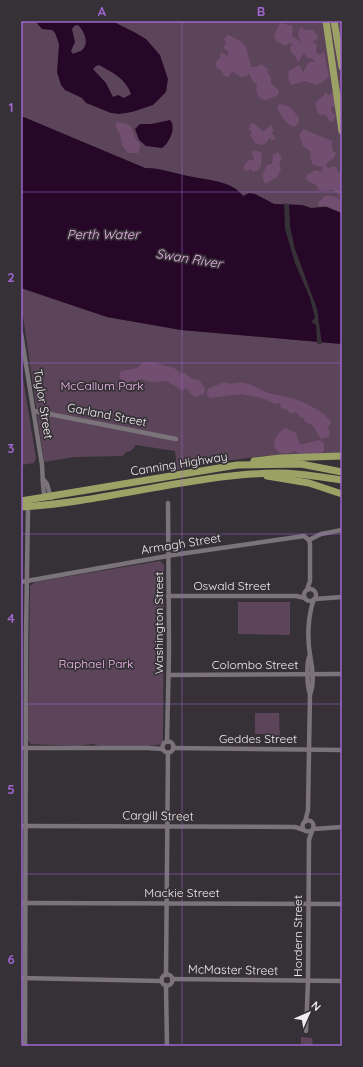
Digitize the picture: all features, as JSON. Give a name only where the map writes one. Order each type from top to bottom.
[{"type":"highway","points":[[326,21],[342,131]]},
{"type":"highway","points":[[334,21],[342,67]]},
{"type":"highway","points":[[237,465],[258,460],[342,456]]},
{"type":"highway","name":"Canning Highway","points":[[21,501],[237,465],[301,464],[342,472]]},
{"type":"highway","points":[[262,474],[275,478],[308,483],[342,494]]},
{"type":"highway","name":"Canning Highway","points":[[24,507],[50,505],[178,484],[262,474],[294,474],[342,480]]},
{"type":"street","name":"Taylor Street","points":[[21,332],[34,411],[43,479],[42,485],[50,505]]},
{"type":"street","name":"Garland Street","points":[[34,411],[176,439]]},
{"type":"street","name":"Washington Street","points":[[164,745],[169,675],[168,503]]},
{"type":"street","points":[[24,507],[27,541],[27,581],[23,671],[25,1046]]},
{"type":"street","name":"Armagh Street","points":[[21,582],[168,556],[300,536],[304,536],[309,540],[321,534],[342,530]]},
{"type":"street","points":[[309,540],[310,581],[315,599],[310,609]]},
{"type":"street","points":[[304,823],[308,810],[310,694],[310,609],[306,599],[306,591],[310,581]]},
{"type":"street","name":"Oswald Street","points":[[296,596],[306,591],[314,591]]},
{"type":"street","points":[[314,591],[323,597]]},
{"type":"street","name":"Oswald Street","points":[[168,596],[296,596],[306,599]]},
{"type":"street","points":[[306,599],[342,597]]},
{"type":"street","name":"Colombo Street","points":[[169,675],[342,674]]},
{"type":"street","points":[[24,748],[148,748],[172,743],[173,748],[171,752],[168,753]]},
{"type":"street","points":[[164,745],[168,753],[166,975]]},
{"type":"street","name":"Geddes Street","points":[[173,748],[342,750]]},
{"type":"street","points":[[308,810],[312,823],[312,830]]},
{"type":"street","name":"Cargill Street","points":[[294,827],[304,823],[312,823]]},
{"type":"street","name":"Hordern Street","points":[[304,823],[305,831],[309,840]]},
{"type":"street","points":[[312,823],[322,827]]},
{"type":"street","name":"Cargill Street","points":[[24,826],[294,827],[305,831]]},
{"type":"street","points":[[305,831],[322,827],[342,827]]},
{"type":"street","name":"Hordern Street","points":[[306,1031],[308,981],[309,840],[312,830]]},
{"type":"street","name":"Mackie Street","points":[[24,903],[342,904]]},
{"type":"street","points":[[166,975],[170,976],[172,980],[171,984],[166,986]]},
{"type":"street","points":[[161,980],[162,976],[166,975]]},
{"type":"street","points":[[24,978],[161,980]]},
{"type":"street","points":[[161,980],[163,985],[166,986],[167,1046]]},
{"type":"street","name":"McMaster Street","points":[[172,980],[342,981]]},
{"type":"green space","points":[[21,21],[329,21],[342,23],[342,213],[326,207],[311,208],[302,205],[274,204],[255,194],[243,196],[230,187],[217,182],[145,168],[21,116]]},
{"type":"green space","name":"McCallum Park","points":[[21,288],[107,317],[181,330],[342,344],[342,454],[263,456],[210,463],[177,470],[175,451],[136,445],[131,451],[126,452],[123,456],[74,457],[44,462],[21,302]]},
{"type":"green space","points":[[21,366],[36,458],[34,463],[21,465]]},
{"type":"green space","name":"Raphael Park","points":[[160,561],[164,565],[163,742],[158,745],[146,746],[31,744],[28,740],[30,586],[35,582]]},
{"type":"green space","points":[[238,602],[290,602],[290,635],[238,634]]},
{"type":"green space","points":[[255,713],[279,713],[280,742],[264,744],[264,734],[255,734]]},
{"type":"green space","points":[[21,981],[23,985],[23,1046],[21,1046]]},
{"type":"green space","points":[[301,1037],[312,1038],[313,1046],[301,1046]]},
{"type":"shaded area","points":[[280,23],[293,26],[292,36],[301,42],[298,36],[300,27],[305,30],[313,30],[319,38],[313,42],[314,44],[317,43],[316,51],[319,55],[324,52],[329,77],[321,83],[315,85],[305,81],[291,85],[288,78],[289,71],[299,65],[303,72],[309,62],[315,62],[312,58],[307,58],[304,52],[298,63],[296,57],[290,51],[290,47],[293,44],[289,43],[286,46],[276,41],[274,36]]},
{"type":"shaded area","points":[[228,35],[236,38],[244,45],[252,67],[257,67],[261,64],[268,69],[267,72],[271,78],[271,83],[279,91],[278,95],[266,100],[260,99],[256,90],[257,84],[253,82],[249,73],[247,76],[241,77],[232,71],[229,77],[224,76],[222,71],[217,68],[215,63],[220,58],[221,52],[225,54],[226,57],[228,55],[228,51],[223,48],[226,43],[224,39]]},
{"type":"shaded area","points":[[325,92],[329,95],[333,92],[336,106],[331,108],[332,113],[336,115],[333,122],[330,122],[326,115],[318,114],[315,103],[324,95]]},
{"type":"shaded area","points":[[280,104],[287,106],[299,118],[298,124],[294,127],[288,124],[282,116],[277,107]]},
{"type":"shaded area","points":[[117,122],[131,126],[135,138],[139,142],[140,147],[138,153],[128,153],[122,145],[120,134],[115,126]]},
{"type":"shaded area","points":[[251,123],[254,123],[263,132],[271,125],[274,130],[272,133],[276,139],[271,140],[270,137],[266,143],[261,145],[255,143],[250,135],[252,132],[249,129]]},
{"type":"shaded area","points":[[303,129],[332,141],[332,150],[336,153],[334,158],[328,162],[326,166],[330,169],[332,166],[336,167],[338,172],[342,172],[342,196],[333,190],[320,191],[316,185],[306,180],[307,175],[316,170],[321,172],[323,167],[313,165],[310,158],[311,152],[303,146],[299,135]]},
{"type":"shaded area","points":[[254,150],[262,153],[261,165],[259,169],[252,172],[251,169],[248,171],[244,170],[244,166],[249,160],[254,160],[252,152]]},
{"type":"shaded area","points":[[278,152],[282,158],[279,164],[281,169],[277,177],[265,184],[262,176],[267,165],[272,164],[273,155]]},
{"type":"shaded area","points":[[325,196],[337,197],[341,201],[342,214],[328,206],[319,206],[318,203]]},
{"type":"shaded area","points":[[151,362],[174,368],[182,374],[185,373],[192,379],[199,380],[205,389],[204,394],[194,397],[186,388],[182,390],[166,381],[152,382],[141,379],[135,382],[132,380],[127,384],[119,377],[121,371],[137,368],[143,363]]},
{"type":"shaded area","points":[[224,382],[229,384],[245,383],[269,393],[295,399],[310,405],[329,419],[331,422],[328,428],[330,434],[328,437],[321,439],[314,427],[305,422],[304,418],[301,418],[296,412],[291,414],[286,409],[281,408],[280,403],[275,404],[262,398],[241,394],[210,398],[207,395],[208,389]]},
{"type":"shaded area","points":[[285,428],[296,433],[300,445],[319,440],[324,443],[324,451],[321,453],[301,455],[295,451],[282,453],[278,451],[275,448],[274,443],[279,433]]},
{"type":"water","points":[[35,21],[112,21],[136,33],[146,39],[160,55],[168,79],[166,92],[153,105],[132,112],[119,114],[111,113],[86,103],[82,98],[65,90],[61,85],[57,72],[59,44],[55,33],[52,30],[42,29]],"holes":[[[78,25],[84,34],[86,44],[82,50],[73,54],[71,51],[75,42],[72,29],[74,26]],[[99,65],[114,73],[122,80],[126,84],[131,94],[124,98],[118,95],[113,97],[106,83],[93,69]]]},
{"type":"water","name":"Perth Water","points":[[21,116],[145,168],[218,182],[232,187],[243,196],[249,193],[255,194],[274,204],[302,205],[311,208],[326,207],[342,213],[342,344],[181,330],[107,317],[21,288]]},
{"type":"water","points":[[170,120],[173,127],[171,135],[167,143],[162,148],[146,146],[139,140],[135,129],[140,124],[151,124]]},
{"type":"pier","points":[[284,203],[289,204],[290,226],[295,249],[317,309],[322,344],[317,344],[316,325],[311,322],[315,318],[310,298],[295,263],[285,229]]},
{"type":"water label","name":"Swan River","points":[[189,258]]}]
